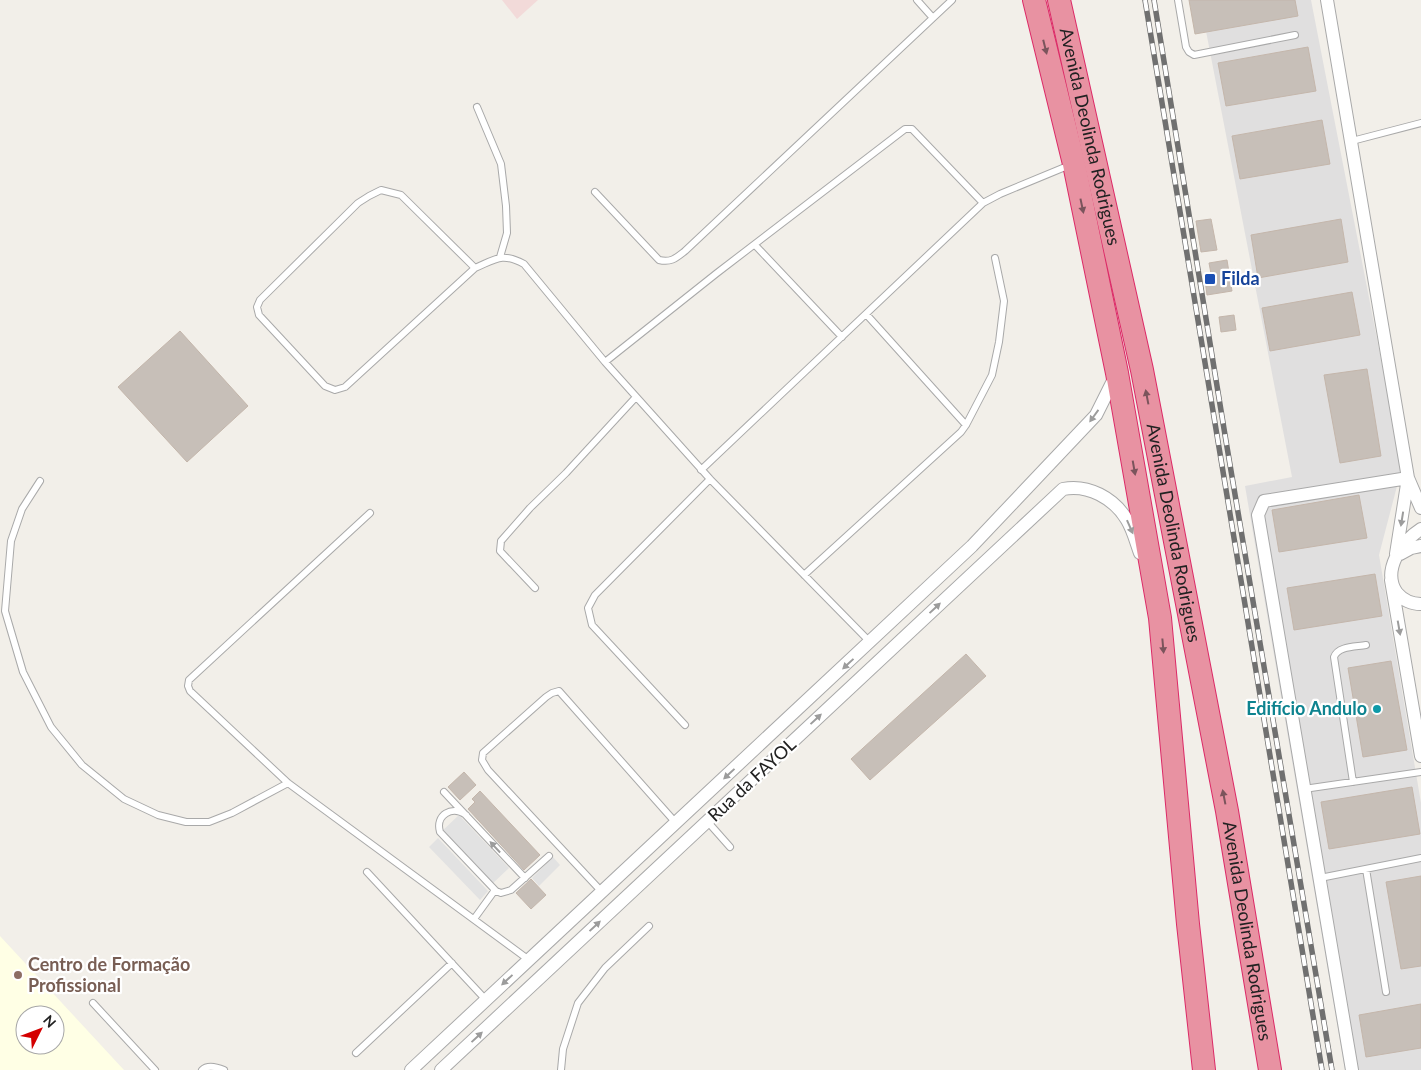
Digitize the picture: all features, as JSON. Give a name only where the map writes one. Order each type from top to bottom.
[{"type":"highway","name":"Avenida Deolinda Rodrigues","points":[[1034,0],[1074,164],[1117,373],[1160,618],[1188,924],[1204,1070]]},
{"type":"highway","name":"Avenida Deolinda Rodrigues","points":[[1059,0],[1142,370],[1227,811],[1270,1070]]},
{"type":"street","points":[[1327,0],[1408,478],[1421,508]]},
{"type":"street","name":"Rua da FAYOL","points":[[411,1070],[972,546],[1096,415],[1117,373]]},
{"type":"street","points":[[1408,478],[1421,497]]},
{"type":"street","points":[[1408,478],[1391,580],[1421,756]]},
{"type":"street","points":[[1352,1070],[1258,515],[1264,500],[1408,478]]},
{"type":"street","name":"Rua da FAYOL","points":[[441,1070],[1063,489],[1089,490],[1105,497],[1123,514],[1133,534],[1160,618]]},
{"type":"street","points":[[1395,560],[1404,545],[1415,532],[1421,529]]},
{"type":"street","points":[[1395,560],[1402,552],[1421,546]]},
{"type":"street","points":[[1391,580],[1394,589],[1400,596],[1407,601],[1421,604]]},
{"type":"lane","points":[[916,0],[933,18]]},
{"type":"lane","points":[[595,192],[660,260],[665,262],[672,261],[826,120],[952,0]]},
{"type":"lane","points":[[1178,0],[1186,47],[1194,56],[1295,35]]},
{"type":"lane","points":[[477,107],[501,164],[506,206],[506,232],[500,257]]},
{"type":"lane","points":[[1352,141],[1421,123]]},
{"type":"lane","points":[[605,362],[908,128],[912,128],[983,203]]},
{"type":"lane","points":[[701,470],[983,203],[1000,194],[1074,164]]},
{"type":"lane","points":[[475,268],[401,195],[382,190],[358,204],[260,300],[257,307],[259,315],[325,386],[335,390],[345,387],[475,268],[500,257],[515,259],[524,264],[605,362],[701,470],[870,642]]},
{"type":"lane","points":[[755,245],[842,337]]},
{"type":"lane","points":[[804,575],[961,432],[966,425],[992,375],[999,342],[1004,301],[995,258]]},
{"type":"lane","points":[[866,314],[966,425]]},
{"type":"lane","points":[[535,588],[500,551],[501,542],[530,508],[566,473],[636,397]]},
{"type":"lane","points":[[685,725],[592,625],[588,608],[594,595],[710,479]]},
{"type":"lane","points":[[40,481],[22,509],[11,541],[5,612],[23,672],[51,727],[76,758],[124,799],[158,815],[186,822],[209,822],[232,813],[288,783]]},
{"type":"lane","points":[[370,513],[189,680],[188,686],[190,691],[288,783],[529,960]]},
{"type":"lane","points":[[1353,782],[1334,657],[1340,649],[1366,645]]},
{"type":"lane","points":[[602,892],[488,770],[482,760],[483,753],[546,697],[559,691],[676,824]]},
{"type":"lane","points":[[1304,789],[1421,772]]},
{"type":"lane","points":[[444,792],[525,878]]},
{"type":"lane","points":[[466,815],[457,811],[443,814],[439,823],[440,832],[495,890],[501,893],[511,890],[549,856]]},
{"type":"lane","points":[[707,821],[730,847]]},
{"type":"lane","points":[[1320,878],[1421,858]]},
{"type":"lane","points":[[1366,869],[1386,992]]},
{"type":"lane","points":[[367,872],[486,1000]]},
{"type":"lane","points":[[474,919],[495,890]]},
{"type":"lane","points":[[561,1070],[563,1049],[578,1003],[605,968],[649,926]]},
{"type":"lane","points":[[356,1052],[452,963]]},
{"type":"lane","points":[[93,1004],[155,1070]]},
{"type":"lane","points":[[202,1070],[215,1067],[224,1070]]},
{"type":"shaded area","points":[[502,0],[538,0],[517,19]]},
{"type":"shaded area","points":[[1200,0],[1311,0],[1402,467],[1379,555],[1421,803],[1421,1070],[1345,1070],[1245,486],[1292,477]]},
{"type":"shaded area","points":[[459,815],[509,868],[491,885],[441,832]]},
{"type":"shaded area","points":[[438,838],[488,891],[480,900],[429,847]]},
{"type":"shaded area","points":[[553,857],[560,865],[539,886],[532,878]]},
{"type":"shaded area","name":"Centro de Formação Profissional","points":[[0,936],[64,1005],[15,1005],[15,1055],[65,1055],[65,1006],[124,1070],[0,1070]]},
{"type":"building","points":[[1189,0],[1295,0],[1298,16],[1195,34]]},
{"type":"building","points":[[1308,47],[1316,91],[1226,106],[1218,63]]},
{"type":"building","points":[[1322,120],[1330,164],[1240,179],[1232,136]]},
{"type":"building","points":[[1211,219],[1217,250],[1201,252],[1196,221]]},
{"type":"building","points":[[1341,219],[1348,262],[1258,278],[1251,235]]},
{"type":"building","points":[[1227,260],[1232,291],[1207,295],[1205,280],[1212,279],[1209,263]]},
{"type":"building","points":[[1352,292],[1360,335],[1270,351],[1262,308]]},
{"type":"building","points":[[1234,315],[1236,330],[1221,332],[1219,317]]},
{"type":"building","points":[[180,331],[248,406],[187,462],[118,387]]},
{"type":"building","points":[[1367,369],[1381,456],[1340,463],[1324,375]]},
{"type":"building","points":[[1359,495],[1367,538],[1279,552],[1272,510]]},
{"type":"building","points":[[1375,574],[1382,616],[1294,630],[1287,588]]},
{"type":"building","points":[[966,654],[986,676],[870,780],[851,759]]},
{"type":"building","name":"Edifício Andulo","points":[[1391,661],[1407,750],[1363,757],[1348,668]]},
{"type":"building","points":[[464,772],[476,785],[460,800],[448,787]]},
{"type":"building","points":[[1412,787],[1420,834],[1329,849],[1321,802]]},
{"type":"building","points":[[480,791],[540,855],[524,870],[468,809],[475,802],[472,799]]},
{"type":"building","points":[[1421,876],[1421,966],[1401,969],[1386,882]]},
{"type":"building","points":[[531,879],[546,895],[531,909],[516,893]]},
{"type":"building","points":[[1421,1004],[1421,1048],[1366,1057],[1359,1015]]},
{"type":"railway","points":[[1145,0],[1322,1070]]},
{"type":"railway","points":[[1154,0],[1332,1070]]},
{"type":"place","name":"Filda","points":[[1210,279]]},
{"type":"place","name":"Edifício Andulo","points":[[1377,709]]},
{"type":"place","name":"Centro de Formação Profissional","points":[[18,975]]}]
